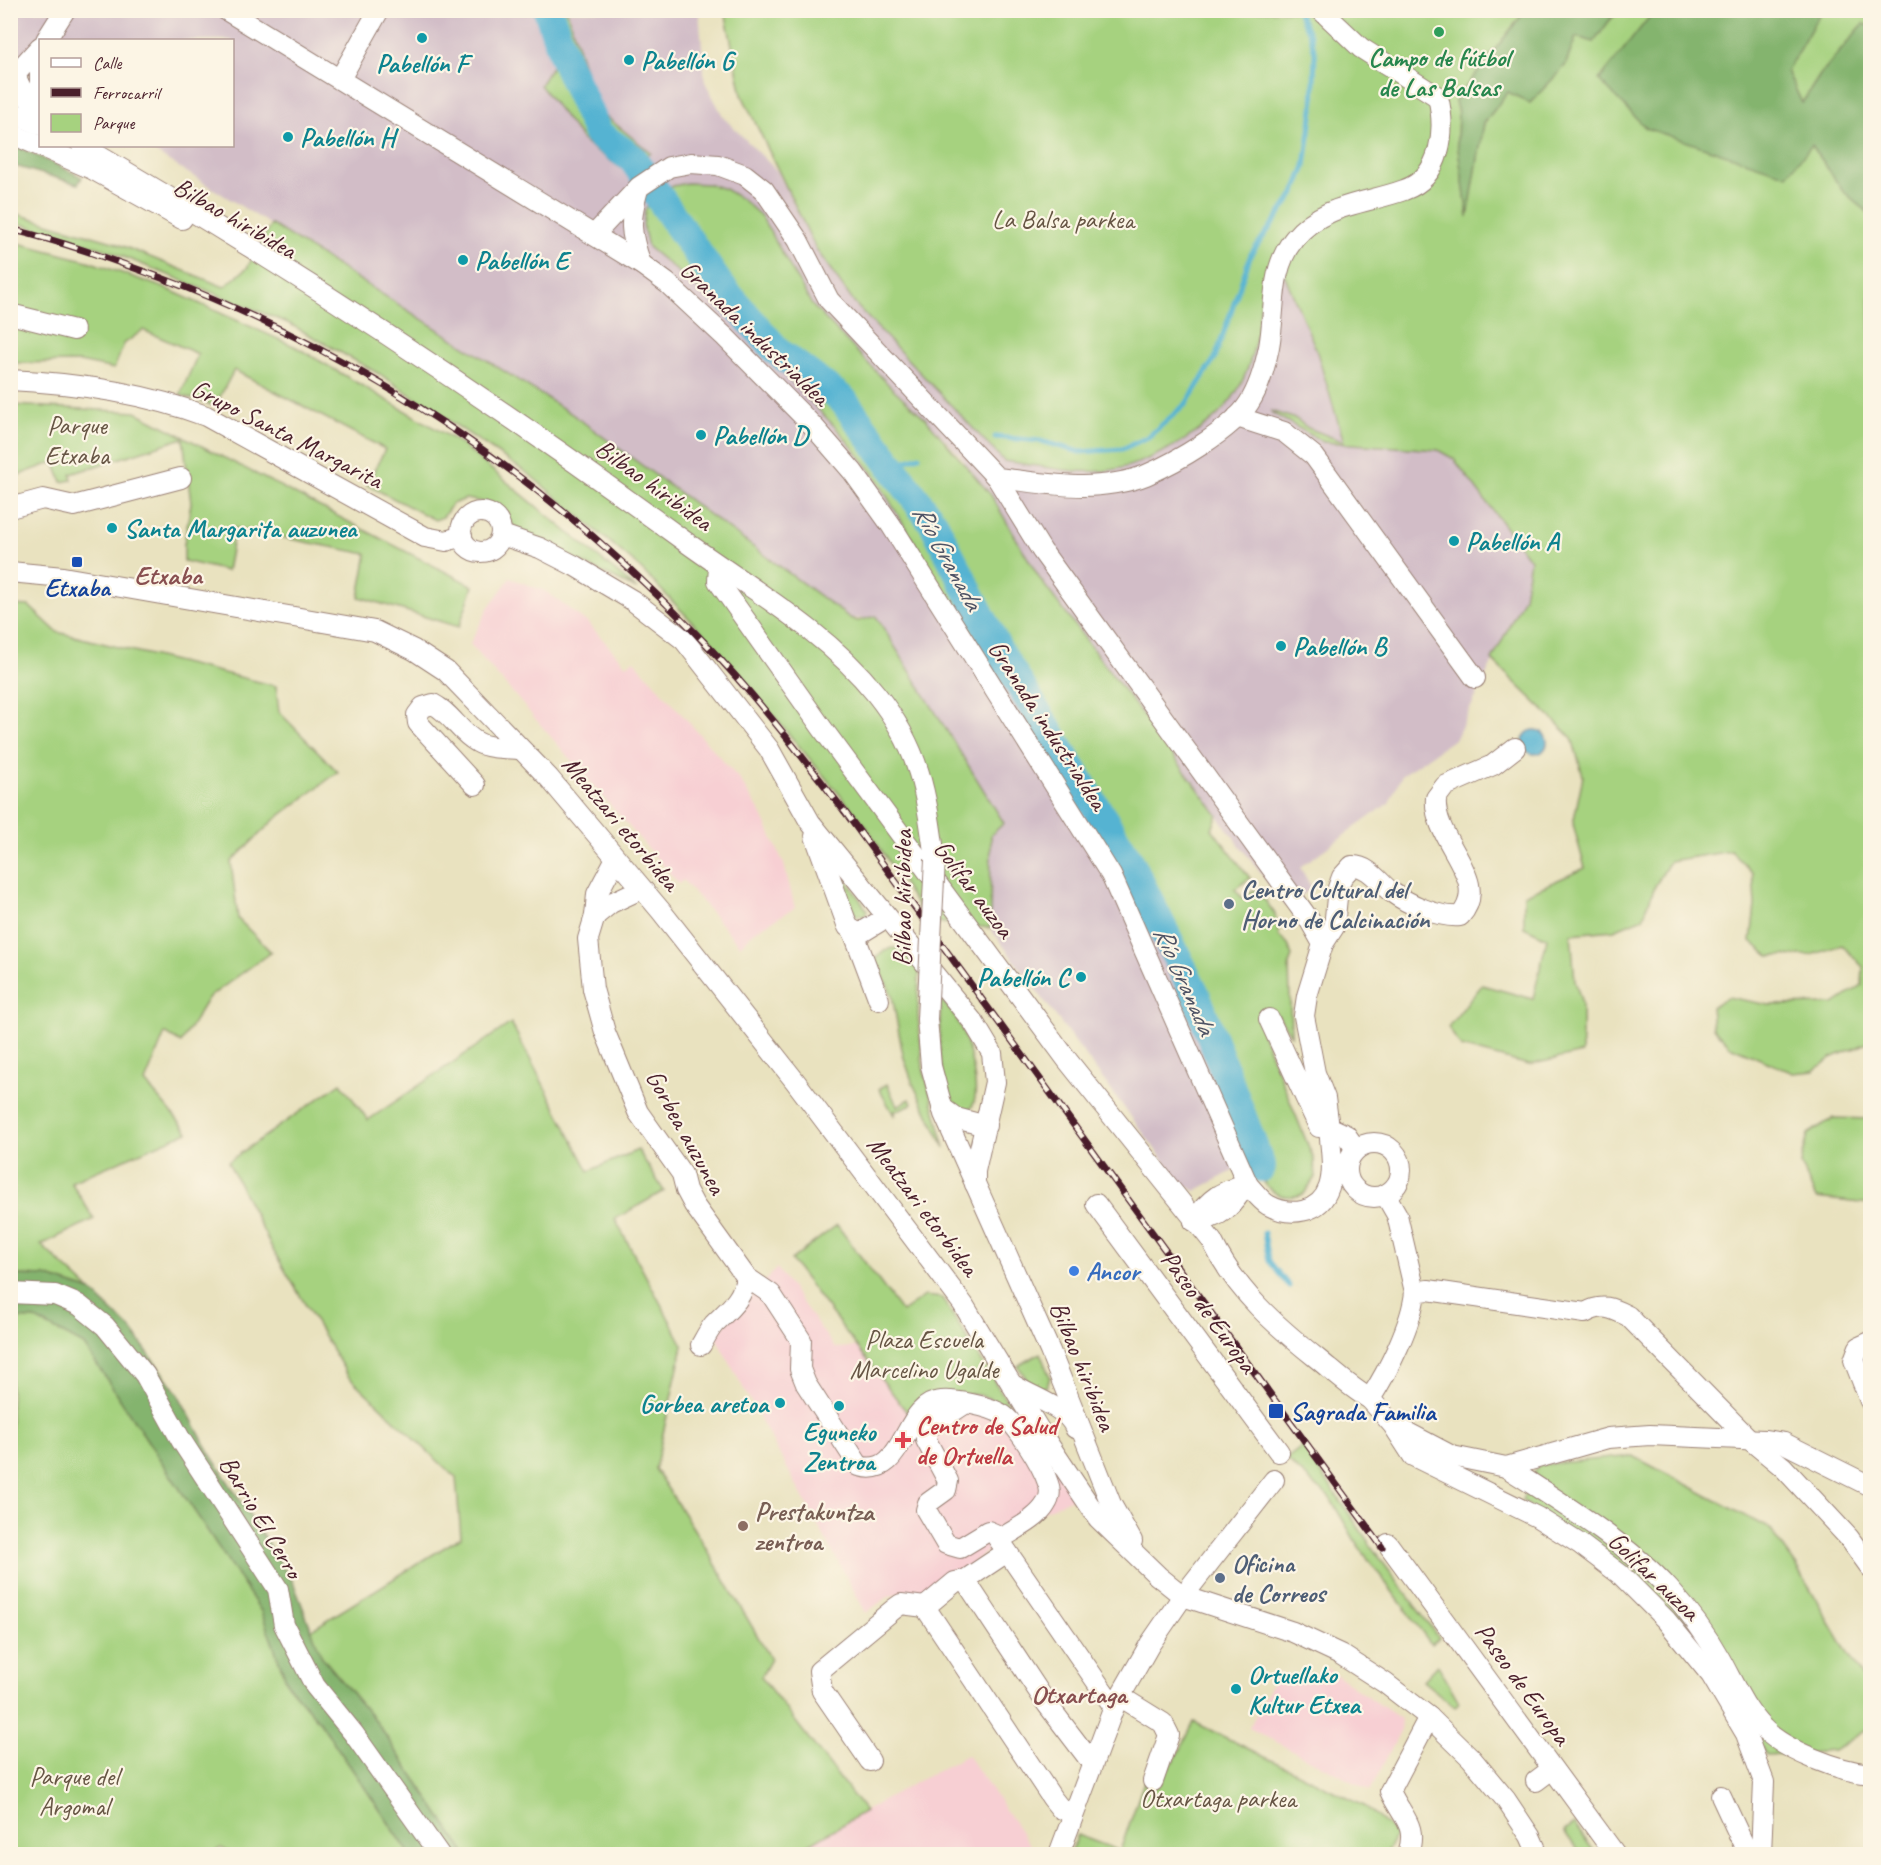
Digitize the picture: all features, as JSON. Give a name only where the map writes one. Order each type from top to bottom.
[{"type":"street","points":[[50,37],[65,10]]},
{"type":"street","name":"Granada industrialdea","points":[[226,10],[641,264],[667,283],[725,336],[814,427],[853,472],[891,525],[1112,875],[1237,1163],[1247,1183],[1267,1204],[1274,1207]]},
{"type":"street","points":[[340,79],[379,10]]},
{"type":"street","points":[[998,478],[1085,486],[1144,476],[1175,460],[1237,417],[1260,382],[1269,347],[1276,275],[1281,260],[1295,237],[1322,216],[1357,202],[1406,190],[1425,176],[1440,150],[1442,113],[1438,97],[1423,85],[1389,67],[1361,48],[1321,10]]},
{"type":"street","points":[[39,48],[12,74],[24,94],[39,109]]},
{"type":"street","points":[[10,111],[39,125]]},
{"type":"street","points":[[10,124],[39,138]]},
{"type":"street","name":"Bilbao hiribidea","points":[[10,133],[39,146]]},
{"type":"street","name":"Bilbao hiribidea","points":[[42,147],[92,169],[194,225],[396,343]]},
{"type":"street","points":[[60,147],[78,154],[92,169]]},
{"type":"street","name":"Bilbao hiribidea","points":[[84,147],[200,214],[554,445],[833,649],[875,693],[899,726],[915,756],[926,795],[935,859],[927,1019],[931,1065],[942,1108],[1029,1304],[1060,1381],[1096,1485],[1111,1504],[1143,1559]]},
{"type":"street","points":[[102,147],[179,191],[200,214]]},
{"type":"street","points":[[595,234],[639,187],[669,167],[691,163],[718,165],[745,175],[764,190],[798,240],[829,300],[998,478],[1042,551],[1310,921],[1323,944]]},
{"type":"street","points":[[639,187],[630,216],[632,239],[641,264]]},
{"type":"street","points":[[10,314],[74,330]]},
{"type":"street","name":"Grupo Santa Margarita","points":[[10,380],[80,386],[179,406],[206,416],[425,537],[446,541],[462,536]]},
{"type":"street","points":[[1237,417],[1284,432],[1314,456],[1475,678]]},
{"type":"street","points":[[10,508],[43,499],[74,506],[181,478]]},
{"type":"street","points":[[476,513],[489,513],[499,522],[501,535],[496,546],[486,552],[468,547],[462,536],[465,521],[476,513]]},
{"type":"street","points":[[501,535],[540,548],[575,566],[632,600],[684,640],[769,749],[810,822],[848,927],[853,932],[879,1000]]},
{"type":"street","name":"Golifar auzoa","points":[[719,567],[718,581],[809,710],[1068,1061],[1212,1241],[1220,1257],[1249,1297],[1277,1328],[1353,1389],[1370,1399],[1393,1425],[1413,1456],[1537,1516],[1580,1544],[1621,1575],[1666,1620],[1711,1675],[1746,1734],[1764,1782],[1761,1854]]},
{"type":"street","name":"Meatzari etorbidea","points":[[10,572],[63,577],[375,631],[414,650],[446,671],[549,778],[795,1081],[963,1304],[1011,1383],[1036,1442]]},
{"type":"street","points":[[475,785],[418,723],[417,715],[423,707],[433,704],[441,708],[474,741],[484,745],[519,749]]},
{"type":"street","points":[[1274,1207],[1289,1212],[1306,1211],[1320,1203],[1329,1187],[1331,1160],[1325,1098],[1315,1072],[1304,1016],[1307,996],[1323,944],[1334,927],[1342,877],[1352,866],[1365,868],[1392,893],[1428,911],[1450,917],[1460,916],[1470,900],[1471,882],[1439,824],[1436,798],[1445,786],[1493,765],[1515,748]]},
{"type":"street","points":[[810,822],[974,1023],[992,1053],[995,1082],[975,1171],[975,1184]]},
{"type":"street","name":"Gorbea auzunea","points":[[615,860],[597,894],[595,916],[588,939],[593,989],[605,1032],[638,1112],[682,1174],[686,1190],[694,1205],[746,1277],[771,1294],[801,1340],[800,1369],[806,1384],[859,1466],[868,1469],[877,1467],[890,1458],[901,1446],[913,1420],[923,1408],[940,1401],[963,1405]]},
{"type":"street","points":[[595,916],[611,903],[640,889]]},
{"type":"street","points":[[853,932],[865,932],[887,917]]},
{"type":"street","points":[[1269,1019],[1319,1126],[1329,1127],[1346,1135],[1356,1149]]},
{"type":"street","points":[[942,1108],[956,1118],[986,1126]]},
{"type":"street","points":[[1368,1144],[1381,1144],[1398,1157],[1400,1174],[1393,1189],[1385,1194],[1363,1195],[1352,1186],[1347,1169],[1348,1160],[1356,1149],[1368,1144]]},
{"type":"street","points":[[1212,1241],[1221,1204],[1237,1163]]},
{"type":"street","name":"Golifar auzoa","points":[[1160,1178],[1186,1198],[1221,1204],[1274,1207]]},
{"type":"street","points":[[1194,1221],[1221,1204],[1247,1183]]},
{"type":"street","points":[[1370,1399],[1382,1382],[1411,1312],[1415,1292],[1397,1215],[1385,1194]]},
{"type":"street","name":"Paseo de Europa","points":[[1096,1204],[1279,1452]]},
{"type":"street","points":[[701,1345],[712,1326],[727,1314],[744,1290],[746,1277]]},
{"type":"street","points":[[1415,1292],[1428,1290],[1585,1313],[1597,1306],[1609,1307],[1628,1316],[1749,1439],[1783,1467],[1849,1538],[1870,1568]]},
{"type":"street","name":"Barrio El Cerro","points":[[10,1293],[55,1294],[79,1305],[105,1326],[145,1375],[181,1440],[278,1589],[284,1626],[315,1686],[354,1734],[439,1854]]},
{"type":"street","points":[[1870,1342],[1859,1347],[1854,1360],[1870,1401]]},
{"type":"street","points":[[1035,1399],[1047,1396],[1060,1381]]},
{"type":"street","points":[[1011,1383],[1035,1399],[1071,1413]]},
{"type":"street","points":[[1154,1781],[1169,1735],[1163,1722],[1118,1702],[1003,1546],[988,1531],[960,1548],[946,1544],[926,1510],[928,1503],[946,1490],[948,1480],[926,1440],[926,1429],[963,1405],[984,1407],[1003,1415],[1036,1442],[1098,1518],[1158,1576],[1183,1596],[1293,1632],[1340,1654],[1385,1683],[1429,1717],[1470,1758],[1506,1800],[1530,1836],[1538,1854]]},
{"type":"street","points":[[1036,1442],[1047,1426],[1071,1413]]},
{"type":"street","name":"Golifar auzoa","points":[[1393,1425],[1452,1456],[1506,1467],[1598,1529],[1668,1588],[1706,1635],[1749,1710],[1764,1729],[1792,1748],[1851,1771],[1870,1774]]},
{"type":"street","name":"Golifar auzoa","points":[[1506,1467],[1608,1438],[1650,1435],[1749,1439],[1784,1443],[1870,1486]]},
{"type":"street","points":[[870,1761],[822,1691],[819,1671],[901,1604],[926,1607],[955,1582],[965,1580],[1040,1512],[1050,1494],[1036,1442]]},
{"type":"street","points":[[1062,1853],[1073,1814],[1092,1763],[1118,1702],[1150,1644],[1183,1596],[1274,1480]]},
{"type":"street","name":"Paseo de Europa","points":[[1388,1544],[1544,1775],[1615,1854]]},
{"type":"street","points":[[965,1580],[1047,1704],[1092,1763]]},
{"type":"street","points":[[926,1607],[1052,1798],[1060,1808],[1073,1814]]},
{"type":"street","points":[[1408,1854],[1413,1838],[1410,1824],[1398,1810],[1390,1791],[1429,1717]]},
{"type":"street","points":[[1721,1796],[1748,1854]]},
{"type":"shaded area","points":[[11,11],[699,11],[705,82],[724,118],[777,171],[816,249],[855,304],[1004,461],[1103,471],[1147,460],[1187,439],[1221,413],[1242,383],[1256,340],[1264,277],[1283,272],[1316,349],[1345,443],[1438,450],[1454,459],[1530,560],[1524,597],[1456,738],[1402,775],[1389,803],[1300,867],[1312,888],[1286,907],[1040,579],[1001,511],[959,454],[812,305],[804,293],[645,210],[643,225],[645,235],[663,260],[715,302],[839,431],[873,473],[944,592],[1121,867],[1254,1160],[1195,1191],[1179,1181],[990,928],[991,835],[867,619],[850,618],[572,414],[147,147],[234,147],[234,39],[39,39],[39,79],[15,64],[11,55]]},
{"type":"shaded area","points":[[510,578],[545,591],[588,623],[626,665],[634,660],[740,780],[762,815],[784,864],[795,908],[755,931],[740,946],[683,880],[679,884],[470,644],[488,608]]},
{"type":"shaded area","name":"Centro de Salud de Ortuella","points":[[777,1268],[835,1348],[857,1347],[908,1415],[949,1396],[983,1395],[996,1400],[1010,1410],[1076,1496],[1040,1513],[927,1596],[905,1591],[886,1598],[866,1613],[715,1336]]},
{"type":"shaded area","points":[[1325,1667],[1401,1719],[1400,1731],[1370,1791],[1249,1728],[1277,1673],[1307,1682],[1310,1673],[1322,1677]]},
{"type":"shaded area","points":[[967,1755],[1030,1845],[1031,1854],[793,1854],[892,1795]]},
{"type":"green space","points":[[1655,10],[1821,11],[1787,71],[1802,103],[1820,75],[1863,24],[1870,26],[1870,214],[1842,190],[1812,145],[1787,175],[1646,128],[1599,80]]},
{"type":"green space","points":[[535,11],[567,11],[597,109],[651,153],[621,168],[585,143],[540,85],[553,65]]},
{"type":"green space","name":"La Balsa parkea","points":[[725,11],[1525,11],[1455,101],[1458,113],[1457,142],[1468,214],[1484,123],[1508,92],[1565,66],[1576,37],[1594,42],[1613,17],[1618,14],[1631,11],[1655,11],[1600,80],[1812,145],[1842,190],[1870,214],[1870,1042],[1831,1058],[1814,1071],[1793,1073],[1730,1046],[1713,1028],[1711,1007],[1728,997],[1769,1005],[1834,1004],[1862,985],[1863,967],[1842,945],[1811,955],[1769,956],[1751,941],[1755,905],[1753,873],[1731,851],[1670,861],[1655,886],[1643,918],[1614,930],[1571,934],[1575,981],[1582,1003],[1582,1053],[1529,1065],[1461,1047],[1448,1027],[1482,985],[1533,999],[1547,938],[1524,927],[1524,895],[1585,868],[1573,824],[1583,776],[1572,738],[1492,660],[1524,597],[1530,560],[1454,459],[1438,450],[1323,442],[1272,413],[1271,411],[1296,419],[1308,428],[1344,442],[1316,349],[1283,272],[1264,278],[1252,356],[1234,396],[1219,414],[1199,431],[1148,459],[1112,470],[1091,472],[1054,469],[1004,461],[855,304],[816,249],[742,95]]},
{"type":"green space","points":[[1525,11],[1620,11],[1612,17],[1594,42],[1576,37],[1565,66],[1530,103],[1508,92],[1484,123],[1468,217],[1457,142],[1458,113],[1455,101]]},
{"type":"green space","points":[[1821,11],[1870,11],[1870,26],[1863,24],[1820,75],[1802,103],[1787,71]]},
{"type":"green space","points":[[10,143],[82,177],[78,184],[11,165]]},
{"type":"green space","points":[[687,183],[709,184],[725,189],[743,200],[761,216],[812,305],[890,386],[925,418],[991,495],[1040,579],[1218,815],[1212,829],[1250,878],[1235,889],[1242,898],[1257,889],[1275,914],[1279,936],[1288,944],[1292,956],[1289,964],[1291,1035],[1278,1015],[1257,1020],[1314,1160],[1315,1177],[1304,1194],[1283,1196],[1273,1192],[1265,1184],[1121,867],[944,592],[873,473],[839,431],[715,302],[648,247],[643,225],[645,210],[650,201],[673,186]]},
{"type":"green space","points":[[10,212],[113,242],[224,287],[247,268],[271,224],[572,414],[850,618],[858,621],[876,616],[1004,823],[991,835],[990,928],[918,920],[921,912],[866,826],[709,639],[637,565],[530,475],[381,375],[288,323],[104,249],[11,221]]},
{"type":"green space","points":[[10,241],[88,261],[167,289],[296,347],[457,441],[637,589],[525,536],[489,503],[466,499],[452,504],[443,517],[435,520],[367,485],[385,449],[234,370],[215,406],[180,395],[198,354],[143,330],[124,344],[114,369],[80,362],[11,363]]},
{"type":"green space","name":"Parque Etxaba","points":[[11,405],[136,412],[473,586],[459,627],[359,597],[367,554],[235,528],[227,571],[184,561],[184,544],[191,503],[183,438],[71,474],[72,480],[62,482],[54,462],[11,478]]},
{"type":"green space","points":[[10,605],[29,606],[57,632],[276,686],[279,712],[338,772],[273,821],[231,862],[238,919],[271,952],[208,998],[181,1043],[165,1033],[145,1082],[188,1132],[71,1182],[94,1219],[41,1245],[91,1291],[45,1276],[11,1275]]},
{"type":"green space","points":[[829,862],[836,864],[867,910],[865,916],[855,915]]},
{"type":"green space","points":[[892,948],[902,949],[919,967],[918,1016],[923,1067],[945,1148],[913,1084],[903,1055],[892,995],[875,960],[884,951]]},
{"type":"green space","points":[[941,999],[958,1022],[966,1040],[975,1080],[974,1102],[970,1109],[959,1108],[951,1097],[942,1070],[940,1056]]},
{"type":"green space","points":[[511,1023],[589,1171],[638,1150],[664,1191],[615,1219],[683,1345],[655,1469],[706,1548],[771,1659],[761,1677],[865,1811],[793,1854],[466,1854],[377,1723],[322,1657],[311,1630],[461,1537],[456,1478],[348,1376],[274,1252],[228,1162],[341,1083],[368,1120]]},
{"type":"green space","points":[[887,1084],[897,1106],[910,1099],[912,1104],[895,1111],[894,1115],[879,1089]]},
{"type":"green space","points":[[1833,1118],[1870,1119],[1870,1204],[1816,1198],[1801,1164],[1808,1134]]},
{"type":"green space","name":"Plaza Escuela Marcelino Ugalde","points":[[837,1225],[902,1312],[925,1296],[942,1298],[1025,1430],[997,1403],[972,1394],[944,1400],[909,1415],[791,1260]]},
{"type":"green space","points":[[11,1275],[45,1276],[91,1291],[130,1328],[178,1394],[210,1454],[293,1582],[322,1657],[377,1723],[466,1854],[410,1854],[320,1722],[288,1685],[261,1611],[84,1345],[36,1319],[11,1318]]},
{"type":"green space","name":"Parque del Argomal","points":[[11,1318],[36,1319],[84,1345],[261,1611],[288,1685],[320,1722],[410,1854],[236,1854],[221,1848],[210,1854],[11,1854]]},
{"type":"green space","points":[[1040,1353],[1050,1377],[1047,1386],[1040,1389],[1029,1383],[1018,1366]]},
{"type":"green space","points":[[1303,1446],[1376,1553],[1439,1638],[1431,1644],[1357,1544],[1330,1498],[1286,1459]]},
{"type":"green space","points":[[1633,1456],[1770,1529],[1797,1567],[1870,1691],[1870,1727],[1834,1751],[1767,1756],[1702,1651],[1522,1500],[1538,1465]]},
{"type":"green space","points":[[1438,1665],[1459,1702],[1455,1707],[1423,1681]]},
{"type":"green space","name":"Otxartaga parkea","points":[[1194,1722],[1366,1807],[1396,1834],[1386,1854],[1070,1854],[1077,1835],[1120,1851],[1144,1782],[1157,1787],[1180,1751]]},
{"type":"green space","points":[[1574,1824],[1596,1854],[1580,1854],[1564,1831]]},
{"type":"water","points":[[1535,730],[1543,734],[1547,742],[1543,750],[1535,754],[1527,750],[1523,742],[1527,734]]},
{"type":"waterway","name":"Río Granada","points":[[548,10],[564,57],[598,134],[633,159],[720,286],[778,352],[843,400],[934,524],[998,650],[1129,861],[1196,996],[1261,1167]]},
{"type":"waterway","points":[[995,437],[1040,441],[1080,452],[1122,449],[1148,437],[1186,404],[1215,358],[1251,254],[1294,194],[1305,166],[1313,109],[1315,52],[1310,35],[1297,10]]},
{"type":"waterway","points":[[892,466],[919,456]]},
{"type":"waterway","points":[[1264,1233],[1269,1261],[1289,1286]]},
{"type":"railway","points":[[10,229],[104,257],[236,309],[311,345],[383,385],[453,429],[520,477],[646,584],[742,684],[845,812],[1382,1547]]},
{"type":"place","name":"Campo de fútbol de Las Balsas","points":[[1439,32]]},
{"type":"place","name":"Pabellón F","points":[[422,38]]},
{"type":"place","name":"Pabellón G","points":[[629,60]]},
{"type":"place","name":"Pabellón H","points":[[288,137]]},
{"type":"place","name":"Pabellón E","points":[[463,260]]},
{"type":"place","name":"Pabellón D","points":[[701,435]]},
{"type":"place","name":"Santa Margarita auzunea","points":[[112,528]]},
{"type":"place","name":"Pabellón A","points":[[1454,541]]},
{"type":"place","name":"Etxaba","points":[[77,562]]},
{"type":"place","name":"Pabellón B","points":[[1281,646]]},
{"type":"place","name":"Centro Cultural del Horno de Calcinación","points":[[1229,904]]},
{"type":"place","name":"Pabellón C","points":[[1081,977]]},
{"type":"place","name":"Ancor","points":[[1074,1271]]},
{"type":"place","name":"Gorbea aretoa","points":[[780,1403]]},
{"type":"place","name":"Eguneko Zentroa","points":[[839,1406]]},
{"type":"place","name":"Sagrada Familia","points":[[1276,1411]]},
{"type":"place","name":"Centro de Salud de Ortuella","points":[[903,1440]]},
{"type":"place","name":"Prestakuntza zentroa","points":[[743,1526]]},
{"type":"place","name":"Oficina de Correos","points":[[1220,1578]]},
{"type":"place","name":"Ortuellako Kultur Etxea","points":[[1236,1689]]},
{"type":"district","name":"Etxaba","points":[[168,575]]},
{"type":"district","name":"Otxartaga","points":[[1079,1694]]}]
